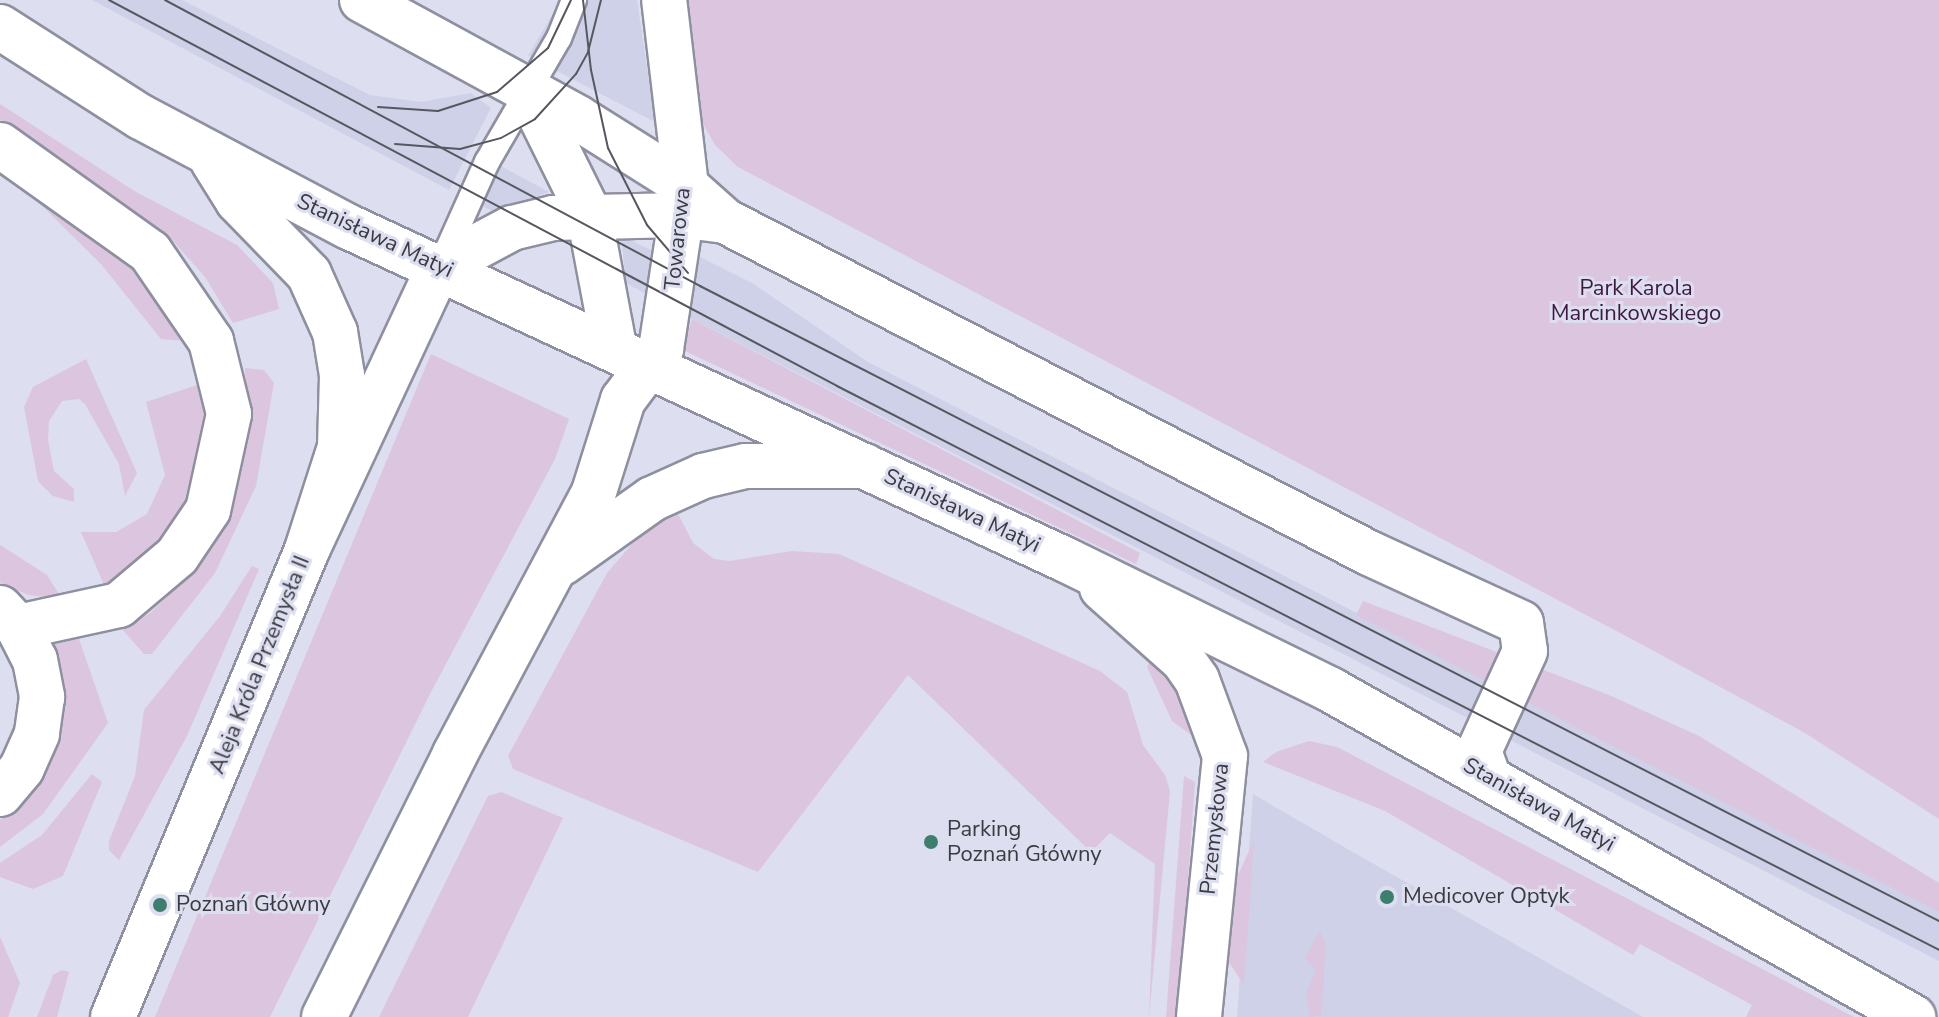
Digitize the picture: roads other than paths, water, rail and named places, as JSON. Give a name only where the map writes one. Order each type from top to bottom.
[{"type":"street","points":[[362,0],[528,91],[698,207],[1369,553],[1521,623],[1525,651],[1479,751],[1489,778]]},
{"type":"street","name":"Towarowa","points":[[623,400],[652,365],[698,207],[661,6]]},
{"type":"street","name":"Stanisława Matyi","points":[[0,27],[209,155],[439,267],[614,346],[1066,560],[1305,677],[1913,1017]]},
{"type":"street","points":[[528,91],[589,214],[614,346]]},
{"type":"street","points":[[0,145],[150,252],[211,341],[229,414],[208,510],[177,556],[119,605],[9,618],[35,660],[42,697],[37,734],[22,768],[0,794]]},
{"type":"street","points":[[209,155],[238,201],[309,274],[335,332],[342,375],[340,447],[307,550]]},
{"type":"street","points":[[439,267],[512,228],[589,214],[698,207]]},
{"type":"street","name":"Aleja Króla Przemysła II","points":[[113,1017],[307,550],[439,267]]},
{"type":"street","points":[[324,1017],[421,818],[604,473],[623,400]]},
{"type":"street","points":[[553,568],[652,499],[703,476],[745,466],[865,466]]},
{"type":"street","name":"Przemysłowa","points":[[1066,560],[1158,633],[1183,660],[1197,680],[1225,756],[1199,1017]]},
{"type":"lane","points":[[439,267],[487,162],[528,91],[574,0]]},
{"type":"lane","points":[[614,346],[623,400]]},
{"type":"tram line","points":[[109,0],[837,386],[1939,950]]},
{"type":"tram line","points":[[165,0],[700,286],[1939,921]]},
{"type":"tram line","points":[[378,107],[438,111],[497,92],[548,48],[571,0]]},
{"type":"tram line","points":[[583,0],[591,70],[608,148],[647,225],[688,273]]},
{"type":"tram line","points":[[395,144],[460,149],[501,138],[535,119],[576,74],[588,52],[601,0]]},
{"type":"place","name":"Parking Poznań Główny","points":[[931,842]]},
{"type":"place","name":"Medicover Optyk","points":[[1387,897]]},
{"type":"place","name":"Poznań Główny","points":[[160,905]]},
{"type":"park label","name":"Park Karola Marcinkowskiego","points":[[1636,300]]}]
